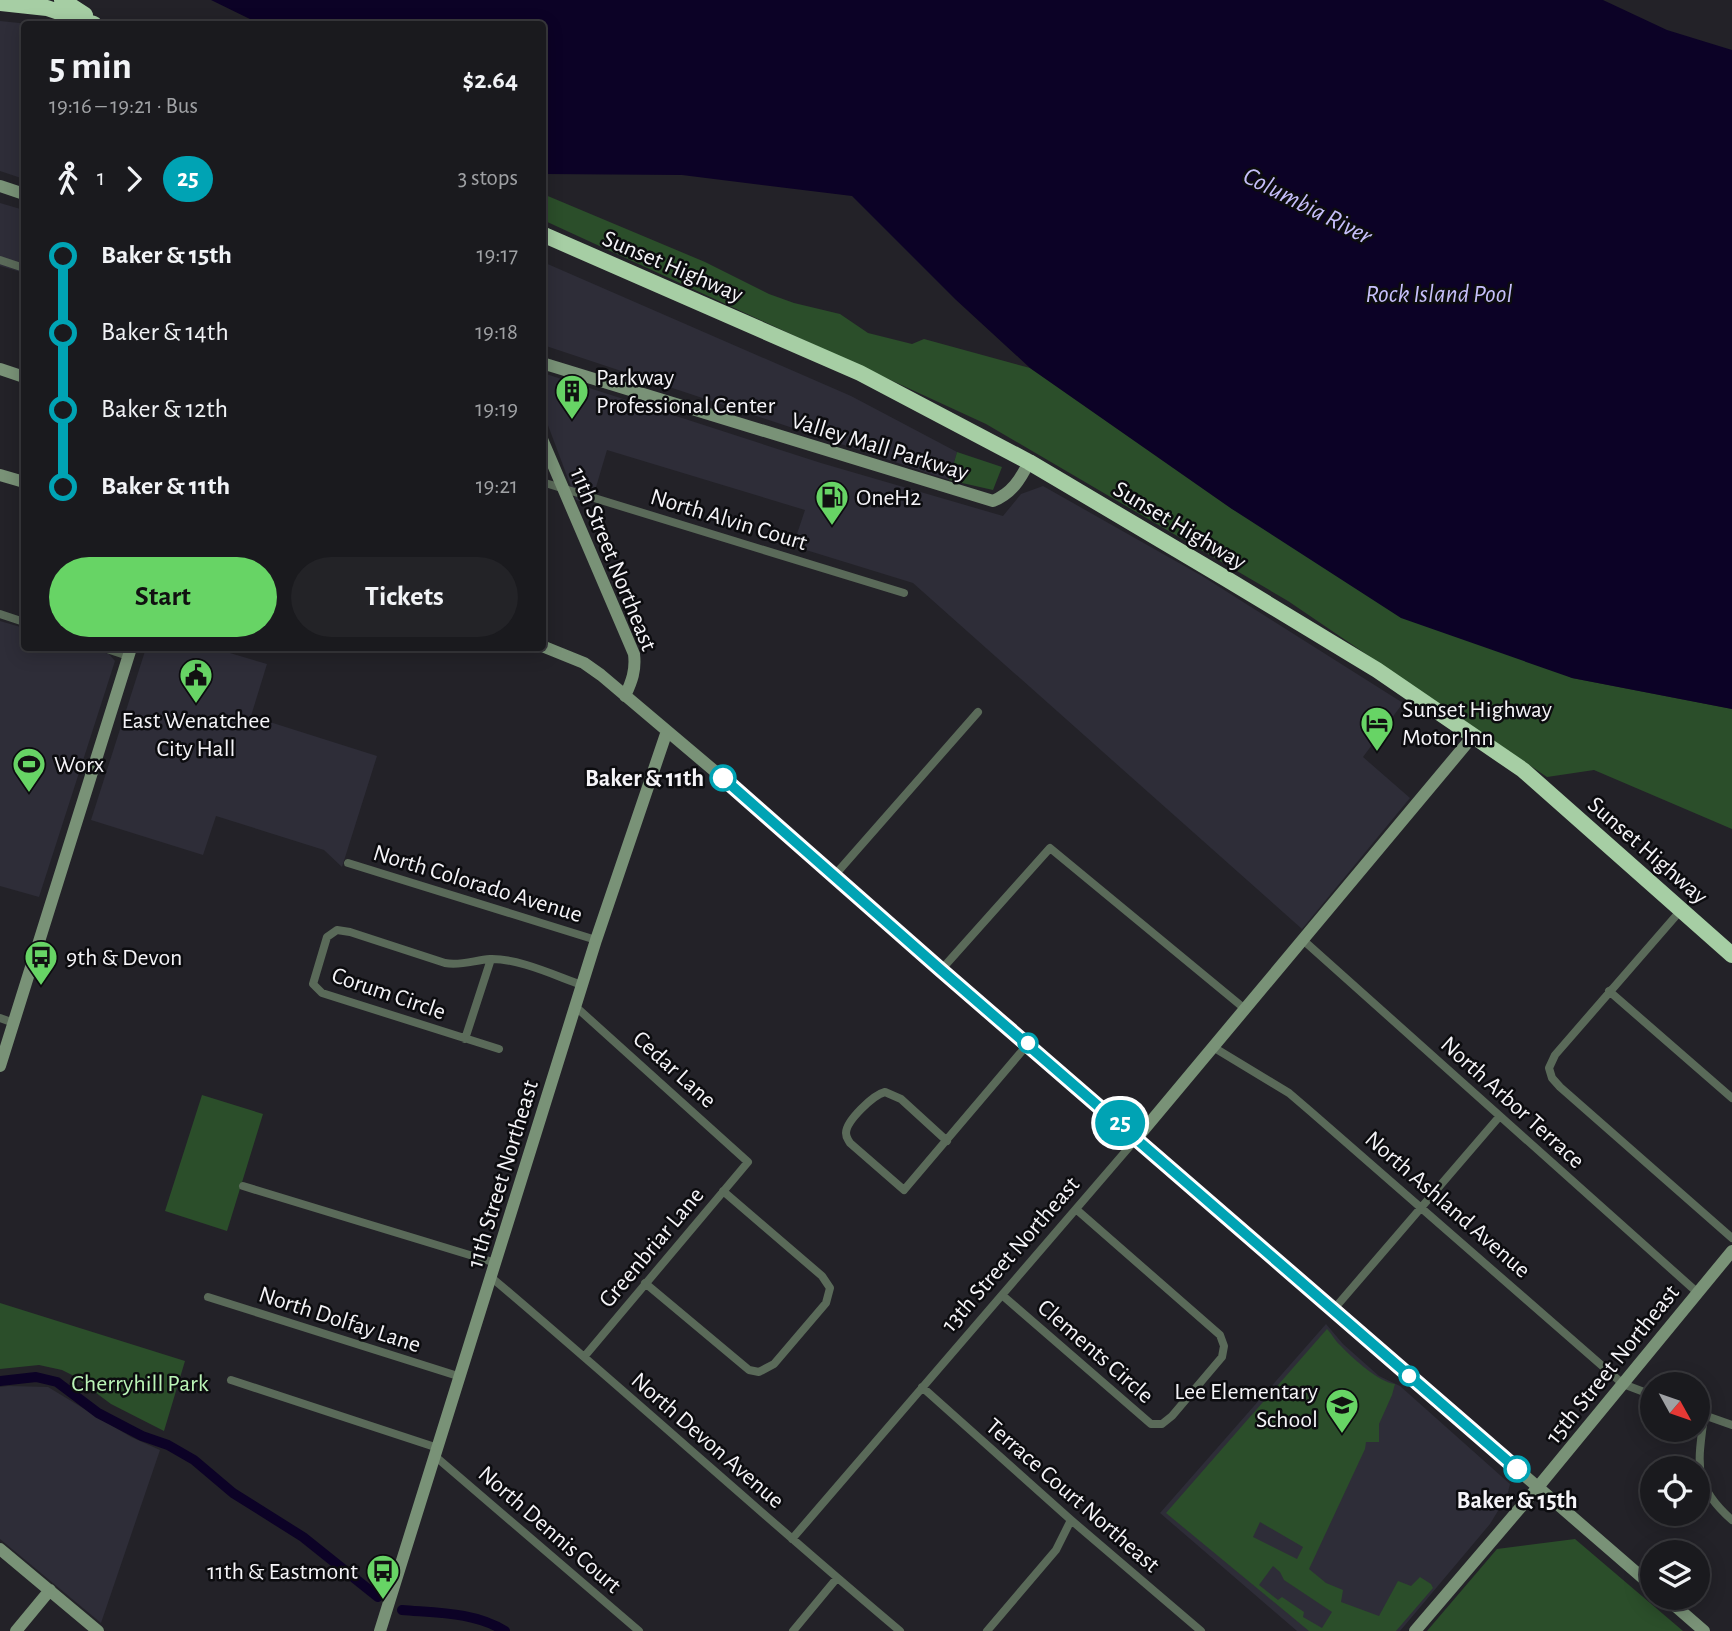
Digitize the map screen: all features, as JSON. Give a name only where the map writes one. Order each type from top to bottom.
[{"type":"highway","points":[[49,0],[90,21]]},
{"type":"highway","points":[[62,0],[92,21]]},
{"type":"highway","points":[[0,3],[47,8],[87,21]]},
{"type":"highway","name":"Sunset Highway","points":[[546,236],[860,373],[1029,462],[1377,670],[1523,770],[1732,955]]},
{"type":"main road","points":[[0,186],[21,193]]},
{"type":"main road","name":"Valley Mall Parkway","points":[[546,364],[993,502],[1006,496],[1019,481],[1029,462]]},
{"type":"main road","points":[[0,369],[21,376]]},
{"type":"main road","name":"11th Street Northeast","points":[[546,449],[635,654],[632,680],[625,696]]},
{"type":"main road","points":[[0,475],[21,481]]},
{"type":"main road","points":[[546,648],[584,663],[667,731],[1640,1576]]},
{"type":"main road","points":[[0,1066],[130,652]]},
{"type":"main road","name":"11th Street Northeast","points":[[380,1631],[596,940],[667,731]]},
{"type":"main road","name":"13th Street Northeast","points":[[1137,1138],[1474,736]]},
{"type":"main road","name":"15th Street Northeast","points":[[1415,1631],[1538,1487],[1732,1251]]},
{"type":"main road","points":[[0,1549],[98,1631]]},
{"type":"main road","points":[[16,1631],[50,1590]]},
{"type":"main road","points":[[1680,1610],[1704,1631]]},
{"type":"street","points":[[0,260],[21,267]]},
{"type":"street","name":"North Alvin Court","points":[[546,483],[904,593]]},
{"type":"street","points":[[0,614],[21,621]]},
{"type":"street","points":[[834,876],[978,712]]},
{"type":"street","points":[[941,970],[1050,848],[1245,1009]]},
{"type":"street","name":"North Colorado Avenue","points":[[348,863],[596,940]]},
{"type":"street","points":[[1681,910],[1555,1055],[1549,1068],[1552,1078],[1560,1087],[1732,1238]]},
{"type":"street","name":"Corum Circle","points":[[499,1049],[328,996],[315,987],[315,974],[327,937],[337,930],[445,964],[491,959],[526,966],[582,985]]},
{"type":"street","name":"North Arbor Terrace","points":[[1303,940],[1698,1293]]},
{"type":"street","name":"Corum Circle","points":[[465,1039],[491,959]]},
{"type":"street","points":[[1609,991],[1732,1098]]},
{"type":"street","name":"Cedar Lane","points":[[576,1007],[748,1162]]},
{"type":"street","points":[[0,1018],[14,1023]]},
{"type":"street","points":[[947,1141],[901,1099],[885,1091],[871,1100],[846,1129],[850,1143],[904,1189],[947,1141],[1028,1044]]},
{"type":"street","name":"North Ashland Avenue","points":[[1213,1048],[1289,1093],[1623,1384],[1640,1390]]},
{"type":"street","points":[[1334,1309],[1499,1117]]},
{"type":"street","name":"13th Street Northeast","points":[[792,1539],[1137,1138]]},
{"type":"street","name":"Greenbriar Lane","points":[[584,1357],[748,1162]]},
{"type":"street","points":[[243,1186],[496,1263]]},
{"type":"street","points":[[645,1283],[749,1370],[759,1372],[767,1369],[783,1354],[826,1303],[830,1288],[822,1276],[723,1191]]},
{"type":"street","name":"Clements Circle","points":[[1002,1295],[1152,1424],[1162,1424],[1172,1416],[1222,1357],[1224,1346],[1220,1335],[1077,1210]]},
{"type":"street","name":"North Devon Avenue","points":[[492,1278],[900,1631]]},
{"type":"street","name":"North Dolfay Lane","points":[[208,1297],[461,1377]]},
{"type":"street","name":"North Dennis Court","points":[[231,1380],[437,1452],[639,1631]]},
{"type":"street","name":"Terrace Court Northeast","points":[[922,1387],[1201,1631]]},
{"type":"street","points":[[1710,1418],[1732,1425]]},
{"type":"street","points":[[1699,1442],[1698,1462],[1705,1488],[1732,1520]]},
{"type":"street","points":[[987,1631],[1056,1550],[1071,1520]]},
{"type":"street","points":[[793,1631],[837,1578]]},
{"type":"street","points":[[1185,1631],[1191,1623]]},
{"type":"shaded area","points":[[0,21],[21,23],[21,178],[0,171]]},
{"type":"shaded area","points":[[0,203],[21,209],[21,272],[0,266]]},
{"type":"shaded area","points":[[546,263],[851,396],[957,452],[949,480],[546,346]]},
{"type":"shaded area","points":[[546,374],[821,463],[1003,516],[1021,494],[1043,486],[1202,576],[1403,703],[1363,757],[1410,798],[1302,929],[913,583],[793,546],[805,510],[607,450],[591,504],[576,500],[546,420]]},
{"type":"shaded area","points":[[0,621],[21,627],[21,651],[98,651],[109,654],[115,661],[39,897],[0,886]]},
{"type":"shaded area","points":[[145,651],[223,651],[267,664],[251,716],[377,756],[342,867],[324,850],[216,816],[203,855],[91,820]]},
{"type":"shaded area","name":"Lee Elementary School","points":[[1326,1324],[1343,1344],[1379,1376],[1400,1386],[1510,1484],[1507,1496],[1490,1524],[1400,1631],[1297,1631],[1160,1513]]},
{"type":"shaded area","points":[[0,1387],[48,1387],[131,1437],[160,1450],[101,1623],[0,1539]]},
{"type":"green space","points":[[546,195],[705,262],[769,294],[840,314],[868,333],[912,344],[924,339],[1030,368],[1232,509],[1572,678],[1732,709],[1732,829],[1594,770],[1547,777],[1288,601],[986,424],[546,221]]},
{"type":"green space","points":[[957,452],[1002,467],[993,490],[949,480]]},
{"type":"green space","points":[[202,1095],[263,1114],[227,1231],[165,1211]]},
{"type":"green space","name":"Cherryhill Park","points":[[0,1303],[185,1361],[164,1431],[111,1404],[62,1370],[39,1365],[0,1369]]},
{"type":"green space","points":[[1327,1329],[1366,1369],[1395,1384],[1379,1424],[1379,1442],[1366,1442],[1309,1569],[1326,1583],[1343,1590],[1341,1602],[1379,1616],[1398,1581],[1411,1586],[1420,1577],[1433,1588],[1396,1631],[1309,1631],[1166,1513]],"holes":[[[1260,1522],[1303,1547],[1297,1559],[1253,1537]],[[1273,1566],[1284,1580],[1332,1612],[1322,1628],[1303,1617],[1304,1612],[1282,1597],[1278,1600],[1259,1585]]]},
{"type":"green space","points":[[1575,1539],[1640,1594],[1640,1610],[1658,1610],[1683,1631],[1427,1631],[1497,1549]]},
{"type":"water","name":"Rock Island Pool","points":[[211,0],[1603,0],[1667,30],[1732,50],[1732,709],[1572,678],[1401,618],[1232,509],[1030,368],[955,299],[852,196],[682,175],[546,174],[546,21],[254,21]]},
{"type":"waterway","points":[[0,1381],[36,1377],[57,1382],[98,1413],[142,1436],[168,1445],[194,1460],[233,1493],[303,1537],[378,1597]]},
{"type":"waterway","points":[[402,1610],[468,1617],[505,1631]]},
{"type":"bus line","name":"25","points":[[723,778],[1517,1469]]},
{"type":"place","name":"Parkway Professional Center","points":[[572,421]]},
{"type":"place","name":"OneH2","points":[[832,527]]},
{"type":"place","name":"East Wenatchee City Hall","points":[[196,705]]},
{"type":"place","name":"Sunset Highway Motor Inn","points":[[1377,753]]},
{"type":"place","name":"Baker & 11th","points":[[723,778]]},
{"type":"place","name":"Worx","points":[[29,794]]},
{"type":"place","name":"9th & Devon","points":[[41,987]]},
{"type":"place","name":"Lee Elementary School","points":[[1342,1435]]},
{"type":"place","name":"Baker & 15th","points":[[1517,1469]]},
{"type":"place","name":"11th & Eastmont","points":[[383,1601]]},
{"type":"water label","name":"Columbia River","points":[[1308,205]]}]
